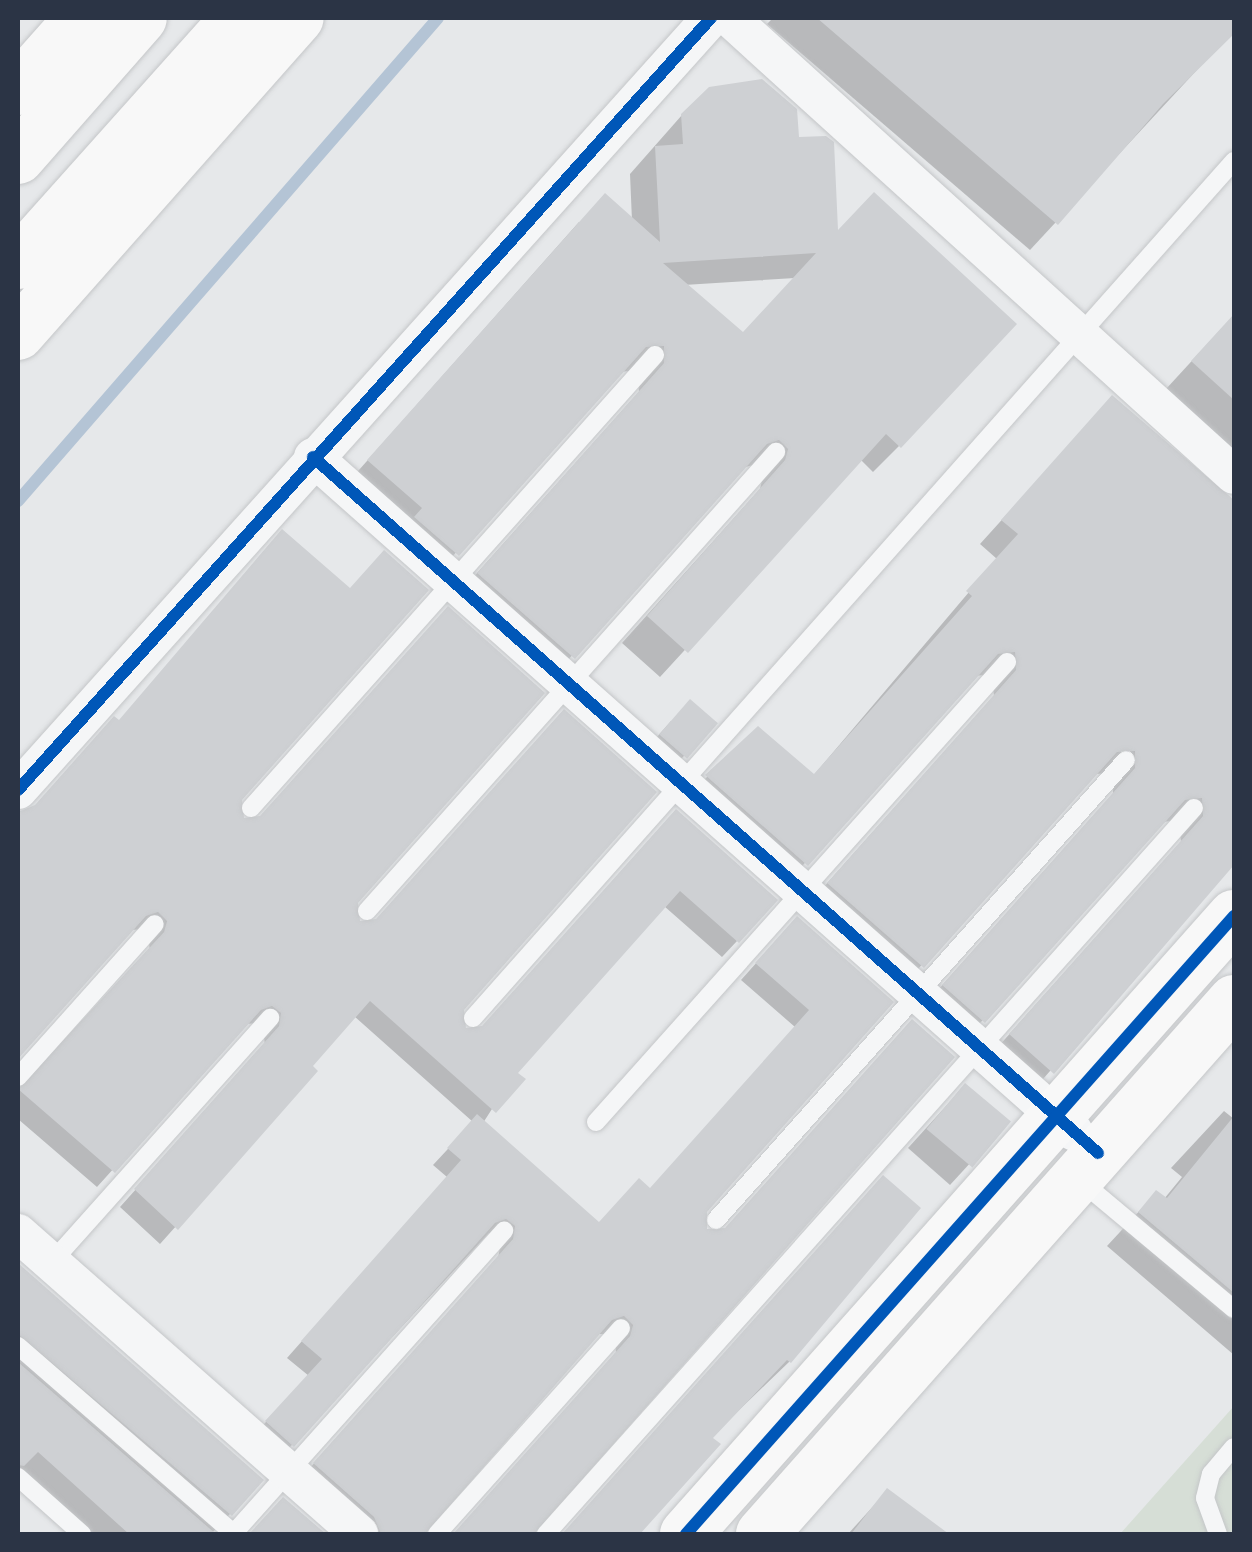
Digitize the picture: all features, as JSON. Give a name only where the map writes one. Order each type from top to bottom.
[{"type":"street","points":[[18,90],[81,18]]},
{"type":"street","points":[[18,158],[141,18]]},
{"type":"street","points":[[18,263],[237,18]]},
{"type":"street","points":[[18,334],[298,18]]},
{"type":"street","points":[[18,790],[711,18]]},
{"type":"street","points":[[730,18],[1234,475]]},
{"type":"street","points":[[314,457],[1056,1115],[1088,1166]]},
{"type":"street","points":[[686,1534],[1234,916]]},
{"type":"street","points":[[762,1534],[1234,1001]]},
{"type":"street","points":[[18,1232],[358,1534]]},
{"type":"lane","points":[[473,1018],[1076,334],[1234,161]]},
{"type":"lane","points":[[251,808],[655,356]]},
{"type":"lane","points":[[366,911],[776,452]]},
{"type":"lane","points":[[596,1122],[1006,662]]},
{"type":"lane","points":[[716,1220],[1126,760]]},
{"type":"lane","points":[[546,1534],[1194,808]]},
{"type":"lane","points":[[18,1077],[154,924]]},
{"type":"lane","points":[[51,1263],[270,1018]]},
{"type":"lane","points":[[1088,1166],[1234,1309]]},
{"type":"lane","points":[[18,1346],[233,1534],[504,1231]]},
{"type":"lane","points":[[437,1534],[621,1328]]},
{"type":"lane","points":[[1211,1531],[1204,1498],[1211,1474],[1234,1447]]},
{"type":"lane","points":[[18,1477],[82,1534]]},
{"type":"shaded area","points":[[1234,1406],[1234,1534],[1120,1534]]},
{"type":"building","points":[[817,18],[1234,18],[1234,34],[1163,104],[1058,225]]},
{"type":"building","points":[[762,79],[797,109],[799,137],[826,136],[834,142],[838,230],[874,192],[1017,324],[901,448],[886,434],[688,653],[647,616],[785,460],[788,449],[779,440],[767,444],[575,659],[477,573],[664,363],[664,346],[646,347],[459,556],[414,517],[422,508],[367,460],[605,193],[660,242],[655,146],[683,144],[681,114],[709,87]],"holes":[[[816,253],[743,332],[663,263]]]},
{"type":"building","points":[[1234,314],[1234,400],[1191,361]]},
{"type":"building","points":[[1112,395],[1234,500],[1234,865],[1054,1074],[1009,1034],[1203,816],[1202,798],[1185,800],[985,1023],[942,985],[1135,768],[1135,751],[1117,752],[924,968],[827,883],[1016,670],[1015,652],[998,654],[808,866],[705,775],[758,726],[814,774],[972,596],[966,591],[1018,534],[1001,520]]},
{"type":"building","points":[[282,529],[350,588],[384,550],[429,590],[242,800],[244,818],[260,816],[448,606],[545,693],[358,903],[360,921],[376,919],[564,709],[657,792],[464,1010],[466,1028],[482,1026],[676,809],[778,900],[739,943],[680,891],[518,1073],[526,1079],[496,1113],[370,1001],[313,1066],[318,1071],[178,1230],[134,1189],[279,1026],[281,1013],[272,1006],[261,1010],[115,1173],[18,1089],[164,932],[167,921],[158,912],[146,916],[18,1059],[18,812],[35,805],[114,716],[119,720]]},
{"type":"building","points":[[690,699],[718,723],[687,759],[659,734]]},
{"type":"building","points":[[797,916],[894,1002],[707,1212],[707,1229],[725,1228],[912,1019],[955,1057],[534,1534],[453,1534],[630,1336],[633,1325],[624,1316],[612,1320],[425,1534],[381,1534],[374,1517],[313,1463],[513,1239],[515,1226],[506,1219],[495,1223],[294,1447],[265,1421],[322,1359],[301,1341],[461,1160],[447,1148],[477,1114],[599,1222],[639,1178],[650,1188],[809,1010],[755,963]]},
{"type":"building","points":[[965,1083],[1011,1122],[972,1168],[926,1129]]},
{"type":"building","points":[[1234,1116],[1234,1293],[1138,1212],[1156,1190],[1167,1198]]},
{"type":"building","points":[[883,1175],[921,1208],[791,1363],[787,1360],[713,1438],[721,1444],[640,1534],[562,1534]]},
{"type":"building","points":[[18,1263],[264,1480],[232,1516],[18,1334]]},
{"type":"building","points":[[18,1362],[216,1534],[129,1534],[38,1452],[24,1466],[18,1465]]},
{"type":"building","points":[[887,1488],[949,1534],[851,1534]]},
{"type":"building","points":[[283,1497],[326,1534],[249,1534]]},
{"type":"waterway","points":[[18,501],[438,18]]},
{"type":"cycle path","points":[[18,790],[711,18]]},
{"type":"cycle path","points":[[313,457],[1098,1153]]},
{"type":"cycle path","points":[[686,1534],[1234,916]]}]
